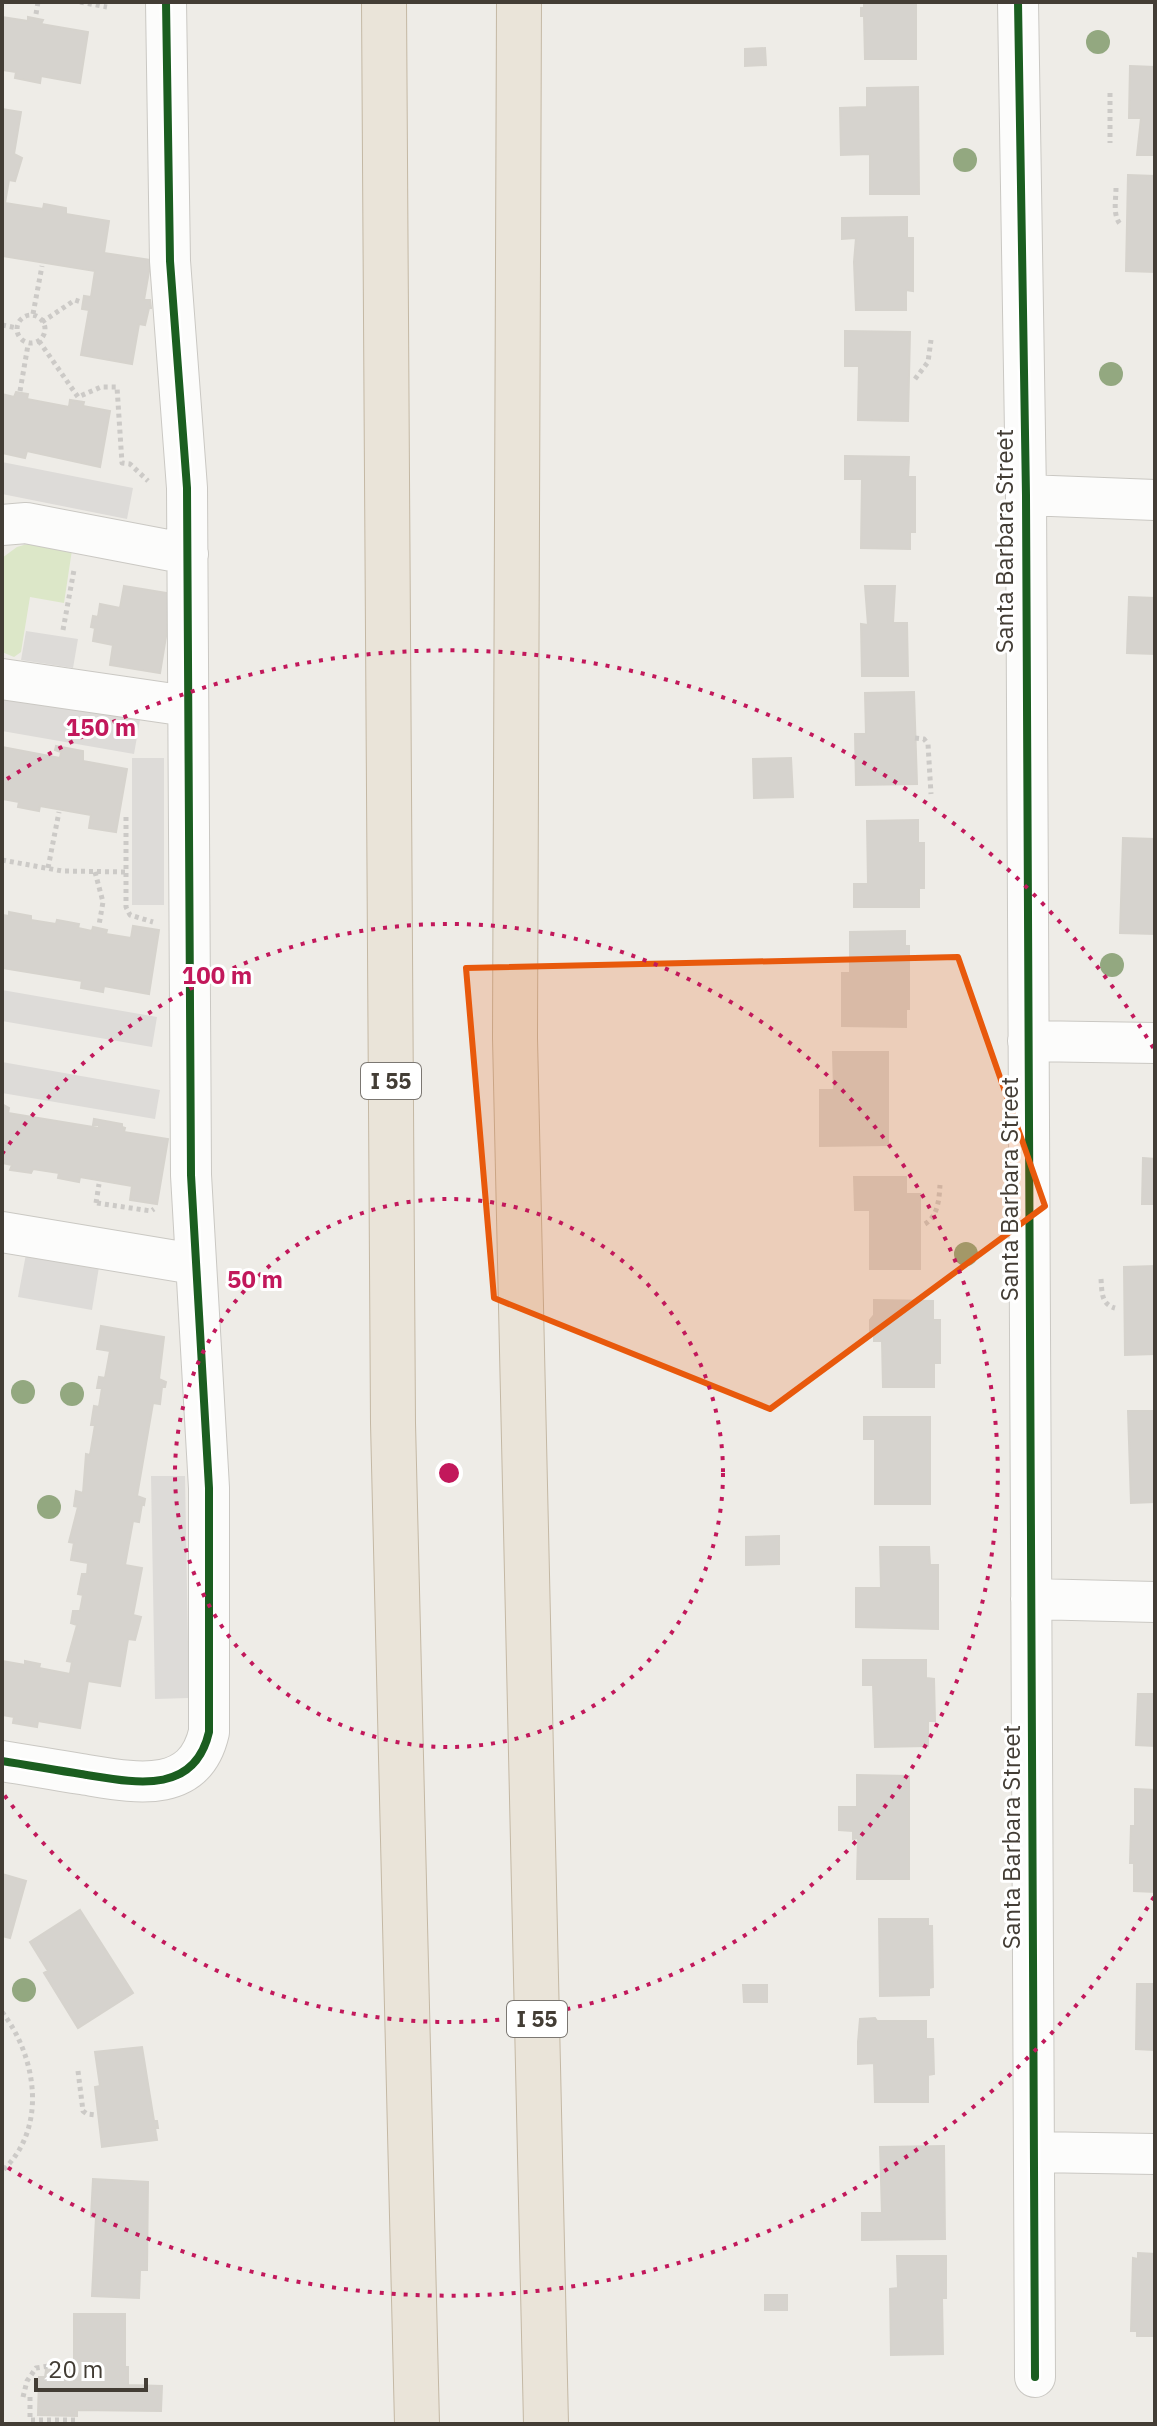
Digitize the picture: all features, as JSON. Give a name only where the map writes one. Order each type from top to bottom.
[{"type":"highway","name":"I 55","points":[[384,2],[393,1423],[417,2424]]},
{"type":"highway","name":"I 55","points":[[519,2],[515,1038],[546,2424]]},
{"type":"street","points":[[2,1761],[139,1782],[160,1781],[177,1776],[194,1764],[205,1750],[209,1732],[209,1488],[204,1374],[194,1264],[189,1070],[187,488],[170,261],[166,2]]},
{"type":"street","name":"Santa Barbara Street","points":[[1018,2],[1026,495],[1035,2377]]},
{"type":"street","points":[[1026,495],[1155,500]]},
{"type":"street","points":[[2,525],[26,523],[188,554]]},
{"type":"street","points":[[2,679],[187,706]]},
{"type":"street","points":[[1028,1041],[1155,1043]]},
{"type":"street","points":[[2,1232],[194,1264]]},
{"type":"street","points":[[1031,1599],[1155,1602]]},
{"type":"street","points":[[1034,2152],[1155,2154]]},
{"type":"path","points":[[36,14],[38,2]]},
{"type":"path","points":[[80,2],[107,7]]},
{"type":"path","points":[[1110,93],[1110,143]]},
{"type":"path","points":[[1116,188],[1115,214],[1122,226]]},
{"type":"path","points":[[33,314],[42,266]]},
{"type":"path","points":[[42,322],[75,300],[81,302]]},
{"type":"path","points":[[33,314],[44,325],[39,341]]},
{"type":"path","points":[[28,345],[17,332],[17,323],[33,314]]},
{"type":"path","points":[[2,325],[17,328]]},
{"type":"path","points":[[915,379],[928,362],[931,340]]},
{"type":"path","points":[[28,345],[39,341]]},
{"type":"path","points":[[39,341],[78,397],[101,387],[117,387],[122,463],[130,464],[142,473],[151,486]]},
{"type":"path","points":[[20,391],[28,345]]},
{"type":"path","points":[[63,630],[81,534]]},
{"type":"path","points":[[915,738],[924,739],[928,744],[931,794]]},
{"type":"path","points":[[48,868],[59,812]]},
{"type":"path","points":[[126,817],[126,907],[130,915],[158,924]]},
{"type":"path","points":[[2,860],[48,868],[126,872]]},
{"type":"path","points":[[95,872],[103,902],[99,925]]},
{"type":"path","points":[[925,1224],[933,1219],[937,1209],[940,1185]]},
{"type":"path","points":[[1101,1279],[1103,1300],[1115,1308]]},
{"type":"path","points":[[2,2012],[21,2041],[32,2077],[33,2094],[26,2136],[18,2153],[2,2171]]},
{"type":"path","points":[[78,2071],[83,2111],[96,2115]]},
{"type":"path","points":[[62,2364],[36,2368],[27,2381],[30,2420],[78,2420]]},
{"type":"highlighted area","points":[[958,957],[1045,1206],[770,1409],[494,1298],[466,968]]},
{"type":"green space","points":[[27,544],[72,550],[64,603],[30,597],[21,652],[14,657],[2,652],[2,558]]},
{"type":"shaded area","points":[[2,462],[133,488],[127,519],[2,494]]},
{"type":"shaded area","points":[[26,631],[78,639],[73,668],[21,660]]},
{"type":"shaded area","points":[[2,696],[140,720],[134,754],[2,731]]},
{"type":"shaded area","points":[[132,758],[164,758],[164,905],[132,905]]},
{"type":"shaded area","points":[[2,990],[157,1017],[152,1047],[2,1021]]},
{"type":"shaded area","points":[[2,1062],[160,1090],[155,1119],[2,1093]]},
{"type":"shaded area","points":[[26,1254],[99,1267],[92,1310],[18,1297]]},
{"type":"shaded area","points":[[151,1476],[185,1476],[189,1698],[155,1699]]},
{"type":"building","points":[[864,2],[916,2],[916,59],[865,59],[864,16],[861,16]]},
{"type":"building","points":[[2,17],[28,21],[28,17],[43,20],[41,24],[88,32],[80,83],[41,76],[40,83],[15,78],[16,72],[2,70]]},
{"type":"building","points":[[765,48],[766,65],[745,66],[745,49]]},
{"type":"building","points":[[1130,66],[1155,67],[1155,155],[1137,155],[1141,118],[1129,118]]},
{"type":"building","points":[[918,87],[919,194],[870,194],[870,154],[841,155],[840,108],[867,107],[867,88]]},
{"type":"building","points":[[2,109],[21,112],[14,154],[22,158],[15,181],[9,180],[5,203],[43,209],[44,204],[66,208],[66,214],[109,221],[104,253],[151,260],[144,300],[150,300],[151,308],[145,325],[139,324],[132,364],[81,355],[89,310],[82,309],[84,296],[91,297],[95,271],[2,256]]},
{"type":"building","points":[[1128,175],[1155,176],[1155,272],[1126,271]]},
{"type":"building","points":[[907,217],[907,238],[913,238],[913,291],[906,290],[906,310],[856,310],[856,238],[842,239],[842,218]]},
{"type":"building","points":[[845,331],[910,332],[908,421],[858,420],[859,366],[845,366]]},
{"type":"building","points":[[16,392],[28,394],[27,399],[69,407],[70,400],[84,402],[83,406],[110,411],[100,467],[27,451],[25,458],[2,453],[2,394],[14,397]]},
{"type":"building","points":[[845,456],[909,457],[908,477],[915,477],[915,532],[910,532],[910,549],[861,548],[862,479],[845,479]]},
{"type":"building","points":[[124,586],[173,594],[160,673],[110,665],[113,645],[93,641],[93,616],[98,617],[100,604],[120,608]]},
{"type":"building","points":[[865,586],[895,586],[893,623],[907,623],[908,676],[862,676],[861,624],[868,625]]},
{"type":"building","points":[[1129,597],[1155,598],[1155,654],[1127,653]]},
{"type":"building","points":[[914,692],[917,784],[856,785],[855,734],[866,734],[865,693]]},
{"type":"building","points":[[56,746],[83,751],[83,761],[127,769],[116,832],[89,828],[91,815],[40,806],[39,811],[18,807],[19,802],[2,799],[2,747],[60,758],[61,752],[55,750]]},
{"type":"building","points":[[791,758],[793,797],[754,798],[753,759]]},
{"type":"building","points":[[918,820],[918,843],[924,843],[924,888],[919,888],[919,907],[854,907],[854,884],[868,884],[867,821]]},
{"type":"building","points":[[1123,838],[1155,839],[1155,934],[1120,933]]},
{"type":"building","points":[[9,912],[31,916],[31,920],[56,924],[57,920],[79,924],[78,928],[92,931],[93,927],[107,930],[106,934],[131,938],[133,926],[159,930],[149,994],[104,986],[103,992],[81,988],[82,981],[2,968],[2,915],[9,916]]},
{"type":"building","points":[[905,931],[905,946],[909,946],[906,1027],[842,1026],[842,973],[850,973],[850,932]]},
{"type":"building","points":[[833,1052],[888,1052],[888,1145],[820,1146],[820,1090],[834,1090]]},
{"type":"building","points":[[2,1104],[9,1108],[8,1113],[99,1128],[99,1125],[93,1125],[94,1119],[122,1124],[124,1132],[168,1139],[157,1204],[130,1200],[132,1186],[80,1177],[79,1182],[58,1178],[59,1173],[33,1169],[31,1173],[10,1170],[12,1165],[2,1163]]},
{"type":"building","points":[[1143,1158],[1155,1159],[1155,1204],[1142,1204]]},
{"type":"building","points":[[854,1177],[906,1177],[906,1194],[920,1194],[920,1269],[870,1269],[870,1210],[855,1210]]},
{"type":"building","points":[[1155,1266],[1155,1354],[1125,1355],[1124,1267]]},
{"type":"building","points":[[874,1300],[933,1301],[933,1320],[940,1320],[940,1363],[934,1363],[934,1387],[883,1387],[882,1341],[874,1341],[874,1334],[870,1331]]},
{"type":"building","points":[[101,1326],[164,1337],[159,1379],[166,1382],[162,1387],[160,1404],[153,1403],[137,1496],[145,1499],[144,1505],[139,1522],[133,1521],[125,1565],[142,1568],[133,1615],[141,1617],[135,1640],[128,1639],[120,1686],[88,1681],[80,1728],[38,1721],[37,1727],[13,1723],[14,1717],[2,1715],[2,1661],[25,1665],[25,1661],[40,1664],[39,1668],[70,1674],[72,1662],[67,1661],[77,1625],[71,1623],[73,1611],[80,1611],[83,1595],[78,1594],[82,1574],[87,1574],[88,1563],[71,1560],[74,1543],[69,1542],[78,1507],[74,1506],[76,1491],[83,1493],[86,1454],[90,1455],[95,1425],[91,1425],[94,1406],[99,1407],[102,1388],[97,1388],[99,1377],[105,1378],[110,1351],[97,1349]]},
{"type":"building","points":[[1128,1411],[1155,1411],[1155,1502],[1131,1503]]},
{"type":"building","points":[[864,1417],[930,1417],[930,1504],[875,1504],[875,1439],[864,1439]]},
{"type":"building","points":[[779,1536],[779,1564],[746,1565],[746,1537]]},
{"type":"building","points":[[880,1547],[929,1547],[930,1565],[938,1565],[938,1629],[856,1627],[856,1588],[881,1588]]},
{"type":"building","points":[[863,1660],[926,1660],[926,1678],[934,1679],[935,1721],[928,1721],[928,1746],[875,1747],[873,1685],[863,1685]]},
{"type":"building","points":[[1138,1694],[1155,1694],[1155,1746],[1136,1745]]},
{"type":"building","points":[[857,1775],[909,1776],[909,1879],[857,1879],[858,1838],[853,1839],[853,1831],[839,1830],[839,1807],[857,1807]]},
{"type":"building","points":[[1135,1789],[1155,1790],[1155,1892],[1134,1891],[1134,1863],[1130,1863],[1131,1826],[1135,1826]]},
{"type":"building","points":[[2,1874],[26,1881],[10,1938],[2,1936]]},
{"type":"building","points":[[80,1910],[133,1993],[78,2028],[44,1973],[48,1971],[30,1942]]},
{"type":"building","points":[[879,1919],[928,1919],[928,1926],[932,1926],[933,1987],[929,1988],[929,1995],[880,1996]]},
{"type":"building","points":[[1137,1984],[1155,1984],[1155,2056],[1154,2050],[1136,2049]]},
{"type":"building","points":[[743,1985],[767,1985],[767,2002],[744,2002]]},
{"type":"building","points":[[875,2018],[877,2021],[926,2021],[926,2039],[933,2039],[934,2074],[928,2075],[928,2102],[875,2102],[874,2063],[858,2064],[858,2042],[860,2019]]},
{"type":"building","points":[[142,2047],[154,2121],[157,2121],[157,2140],[102,2147],[95,2087],[100,2086],[95,2052]]},
{"type":"building","points":[[944,2146],[945,2239],[862,2240],[862,2213],[882,2213],[880,2147]]},
{"type":"building","points":[[93,2179],[148,2182],[147,2270],[140,2270],[139,2298],[92,2296],[96,2217],[91,2217]]},
{"type":"building","points":[[1138,2253],[1155,2254],[1155,2336],[1137,2336],[1137,2331],[1131,2331],[1133,2258],[1138,2259]]},
{"type":"building","points":[[897,2256],[946,2256],[946,2298],[942,2298],[943,2354],[891,2355],[890,2289],[898,2288]]},
{"type":"building","points":[[765,2295],[787,2295],[787,2310],[765,2310]]},
{"type":"building","points":[[74,2314],[125,2314],[128,2385],[162,2386],[161,2411],[77,2410],[77,2416],[38,2415],[39,2377],[45,2377],[46,2370],[74,2370]]},
{"type":"cycle path","points":[[2,1761],[120,1780],[158,1780],[175,1776],[190,1767],[201,1753],[209,1732],[209,1488],[191,1175],[187,488],[170,261],[166,2]]},
{"type":"cycle path","points":[[1018,2],[1026,495],[1035,2377]]}]
